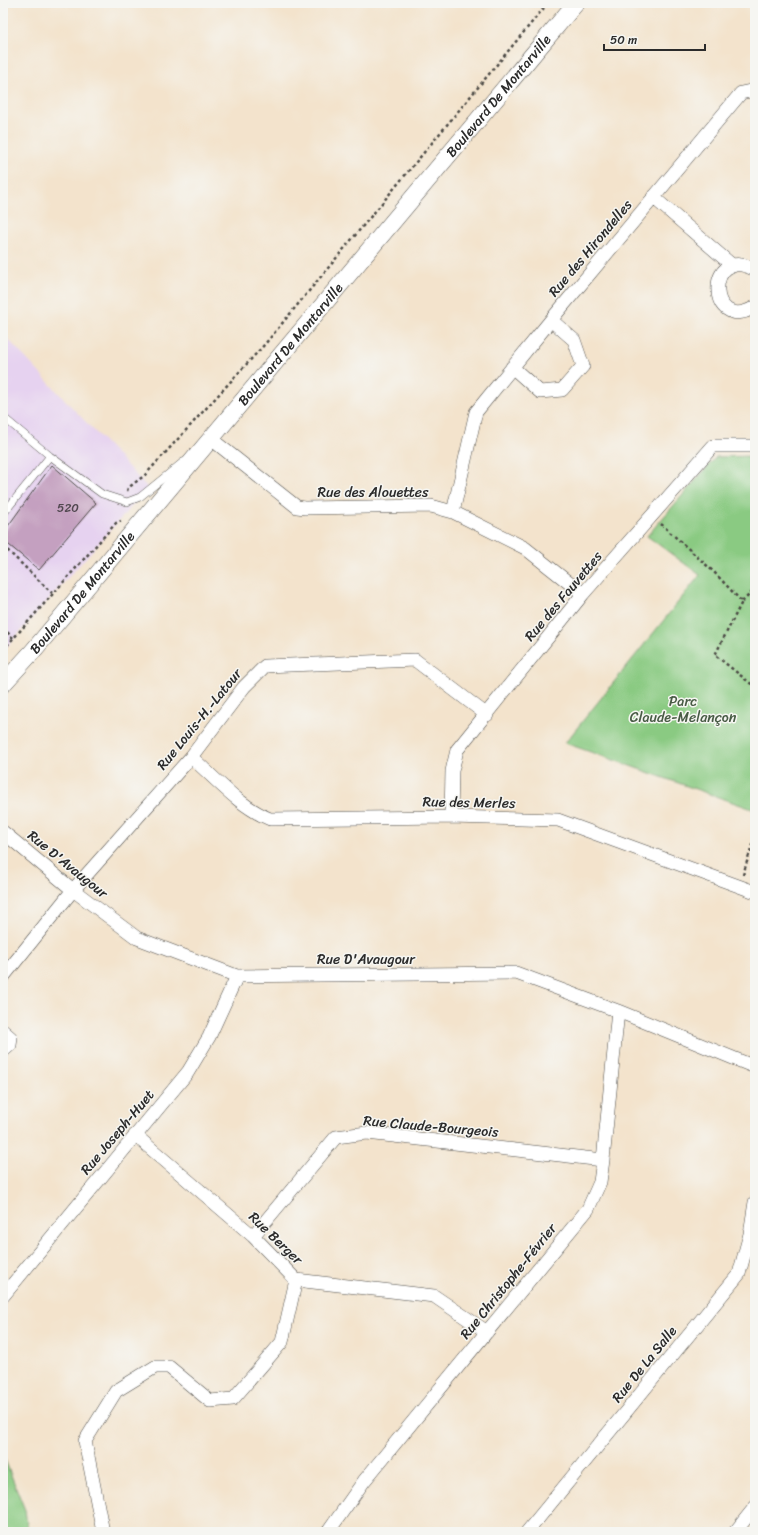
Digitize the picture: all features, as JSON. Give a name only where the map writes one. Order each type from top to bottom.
[{"type":"street","name":"Boulevard De Montarville","points":[[3,684],[33,651],[196,454],[576,3]]},
{"type":"street","name":"Rue des Hirondelles","points":[[453,512],[476,412],[653,197],[741,93],[755,90]]},
{"type":"street","name":"Rue des Hirondelles","points":[[653,197],[733,266]]},
{"type":"street","points":[[755,270],[741,265],[733,266],[721,275],[717,288],[721,302],[732,311],[741,312],[755,307]]},
{"type":"street","points":[[512,367],[540,392],[562,390],[583,366],[574,340],[551,320]]},
{"type":"street","name":"Rue des Alouettes","points":[[210,438],[297,507],[431,506],[453,512],[525,548],[583,594]]},
{"type":"street","name":"Rue des Fauvettes","points":[[451,817],[452,771],[458,750],[583,594],[713,446],[755,446]]},
{"type":"street","name":"Rue Louis-H.-Latour","points":[[3,977],[73,890],[191,757],[244,688],[265,666],[415,660],[487,715]]},
{"type":"street","name":"Rue des Merles","points":[[191,757],[254,810],[270,819],[451,817],[558,820],[755,892]]},
{"type":"street","name":"Rue D'Avaugour","points":[[3,832],[73,890],[137,938],[237,976],[516,973],[618,1011],[755,1068]]},
{"type":"street","name":"Rue Joseph-Huet","points":[[5,1288],[188,1072],[209,1037],[237,976]]},
{"type":"street","name":"Rue Christophe-Février","points":[[328,1532],[364,1481],[588,1209],[600,1182],[618,1011]]},
{"type":"street","points":[[3,1031],[11,1038],[10,1045],[3,1051]]},
{"type":"street","name":"Rue Claude-Bourgeois","points":[[253,1236],[336,1137],[367,1134],[603,1160]]},
{"type":"street","name":"Rue Berger","points":[[135,1135],[253,1236],[296,1280],[434,1296],[487,1332]]},
{"type":"street","name":"Rue De La Salle","points":[[527,1532],[739,1274],[752,1235],[755,1202]]},
{"type":"street","points":[[103,1532],[85,1441],[116,1391],[155,1367],[169,1367],[210,1401],[233,1399],[282,1342],[296,1280]]},
{"type":"street","points":[[735,1532],[755,1507]]},
{"type":"lane","points":[[3,417],[50,456],[102,494],[126,502],[140,497],[183,462],[196,454]]},
{"type":"lane","points":[[3,514],[50,456]]},
{"type":"path","name":"Boulevard De Montarville","points":[[127,494],[128,488],[145,475],[265,344],[548,3]]},
{"type":"path","points":[[652,515],[714,572],[742,602]]},
{"type":"path","name":"Boulevard De Montarville","points":[[3,650],[52,593],[116,523],[124,519]]},
{"type":"path","points":[[3,546],[52,593]]},
{"type":"path","points":[[755,589],[742,602],[715,655],[755,687]]},
{"type":"path","points":[[3,628],[13,638]]},
{"type":"path","points":[[740,887],[755,835]]},
{"type":"shaded area","points":[[3,334],[148,488],[3,651]]},
{"type":"green space","name":"Parc Claude-Melançon","points":[[755,456],[755,810],[565,743],[700,575],[647,536],[716,457]]},
{"type":"green space","points":[[3,1455],[25,1510],[28,1532],[3,1532]]},
{"type":"building","points":[[52,465],[96,503],[39,570],[3,540],[3,533]]}]
